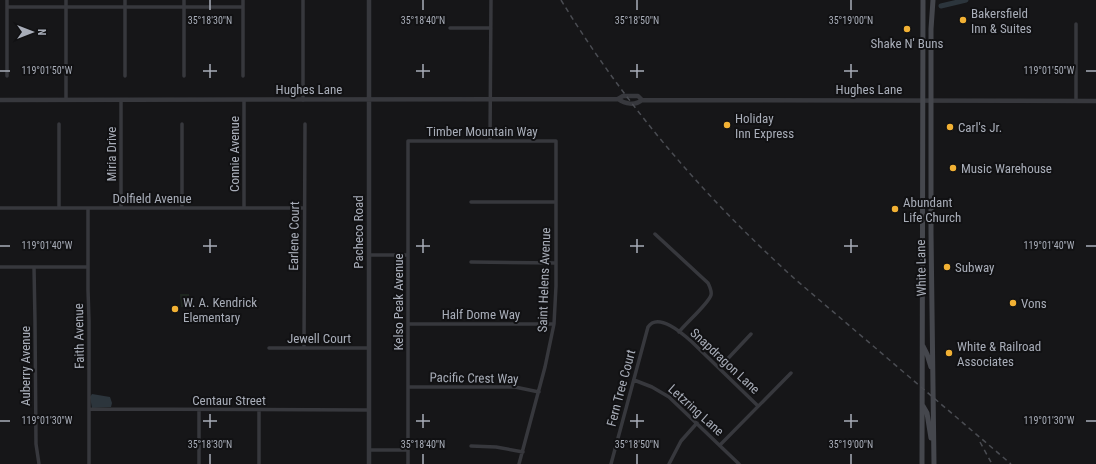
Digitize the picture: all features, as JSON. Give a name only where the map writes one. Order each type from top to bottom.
[{"type":"main road","name":"White Lane","points":[[923,0],[923,464]]},
{"type":"main road","name":"White Lane","points":[[933,0],[931,29],[931,100],[934,464]]},
{"type":"main road","points":[[923,346],[927,354],[933,376]]},
{"type":"main road","points":[[922,406],[927,413],[934,455]]},
{"type":"street","points":[[7,0],[7,76]]},
{"type":"street","points":[[66,0],[66,100]]},
{"type":"street","points":[[125,0],[125,76]]},
{"type":"street","points":[[184,0],[184,76]]},
{"type":"street","points":[[243,0],[243,76]]},
{"type":"street","points":[[303,0],[303,100]]},
{"type":"street","name":"Pacheco Road","points":[[368,464],[369,0]]},
{"type":"street","points":[[490,141],[491,0]]},
{"type":"street","points":[[7,6],[243,6]]},
{"type":"street","points":[[1076,24],[1076,100]]},
{"type":"street","points":[[450,28],[491,28]]},
{"type":"street","name":"Hughes Lane","points":[[0,100],[618,100],[624,104],[638,103],[642,100],[1096,101]]},
{"type":"street","name":"Miria Drive","points":[[121,100],[121,208]]},
{"type":"street","name":"Connie Avenue","points":[[244,100],[244,208]]},
{"type":"street","points":[[59,124],[59,208]]},
{"type":"street","points":[[182,124],[182,208]]},
{"type":"street","name":"Earlene Court","points":[[304,348],[305,124]]},
{"type":"street","name":"Timber Mountain Way","points":[[408,141],[556,141]]},
{"type":"street","name":"Kelso Peak Avenue","points":[[408,141],[408,464]]},
{"type":"street","name":"Saint Helens Avenue","points":[[519,464],[550,347],[554,324],[556,303],[556,141]]},
{"type":"street","points":[[471,202],[556,202]]},
{"type":"street","name":"Dolfield Avenue","points":[[0,208],[304,208]]},
{"type":"street","name":"Faith Avenue","points":[[88,208],[89,464]]},
{"type":"street","points":[[655,234],[708,283],[711,293],[708,301],[688,320],[679,332]]},
{"type":"street","points":[[369,255],[408,255]]},
{"type":"street","points":[[471,262],[556,263]]},
{"type":"street","points":[[0,268],[88,268]]},
{"type":"street","name":"Auberry Avenue","points":[[34,268],[36,322],[36,444],[39,464]]},
{"type":"street","name":"Snapdragon Lane","points":[[656,321],[664,322],[692,342],[758,406]]},
{"type":"street","name":"Fern Tree Court","points":[[611,464],[648,328],[650,323],[656,321]]},
{"type":"street","name":"Half Dome Way","points":[[408,324],[554,324]]},
{"type":"street","points":[[719,368],[751,334]]},
{"type":"street","name":"Jewell Court","points":[[269,348],[369,348]]},
{"type":"street","points":[[720,445],[791,373]]},
{"type":"street","name":"Letzring Lane","points":[[634,380],[661,392],[677,404],[739,464]]},
{"type":"street","name":"Pacific Crest Way","points":[[408,387],[515,387],[538,392]]},
{"type":"street","name":"Centaur Street","points":[[89,410],[369,410]]},
{"type":"street","points":[[199,410],[199,464]]},
{"type":"street","points":[[259,410],[259,464]]},
{"type":"street","points":[[669,464],[681,441],[697,423]]},
{"type":"street","points":[[471,446],[496,446],[523,452]]},
{"type":"street","points":[[368,450],[408,450]]},
{"type":"shaded area","points":[[180,294],[189,294],[189,307],[181,307]]},
{"type":"shaded area","points":[[92,394],[110,397],[112,403],[111,407],[92,408],[90,397]]},
{"type":"waterway","points":[[941,6],[966,0]]},
{"type":"railway","points":[[561,0],[612,77],[668,149],[762,249],[796,280],[1011,464]]},
{"type":"railway","points":[[980,442],[992,464]]},
{"type":"place","name":"Bakersfield Inn & Suites","points":[[963,20]]},
{"type":"place","name":"Shake N' Buns","points":[[907,29]]},
{"type":"place","name":"Holiday Inn Express","points":[[727,125]]},
{"type":"place","name":"Carl's Jr.","points":[[950,127]]},
{"type":"place","name":"Music Warehouse","points":[[953,168]]},
{"type":"place","name":"Abundant Life Church","points":[[895,209]]},
{"type":"place","name":"Subway","points":[[947,267]]},
{"type":"place","name":"Vons","points":[[1013,303]]},
{"type":"place","name":"W. A. Kendrick Elementary","points":[[175,309]]},
{"type":"place","name":"White & Railroad Associates","points":[[949,353]]}]
